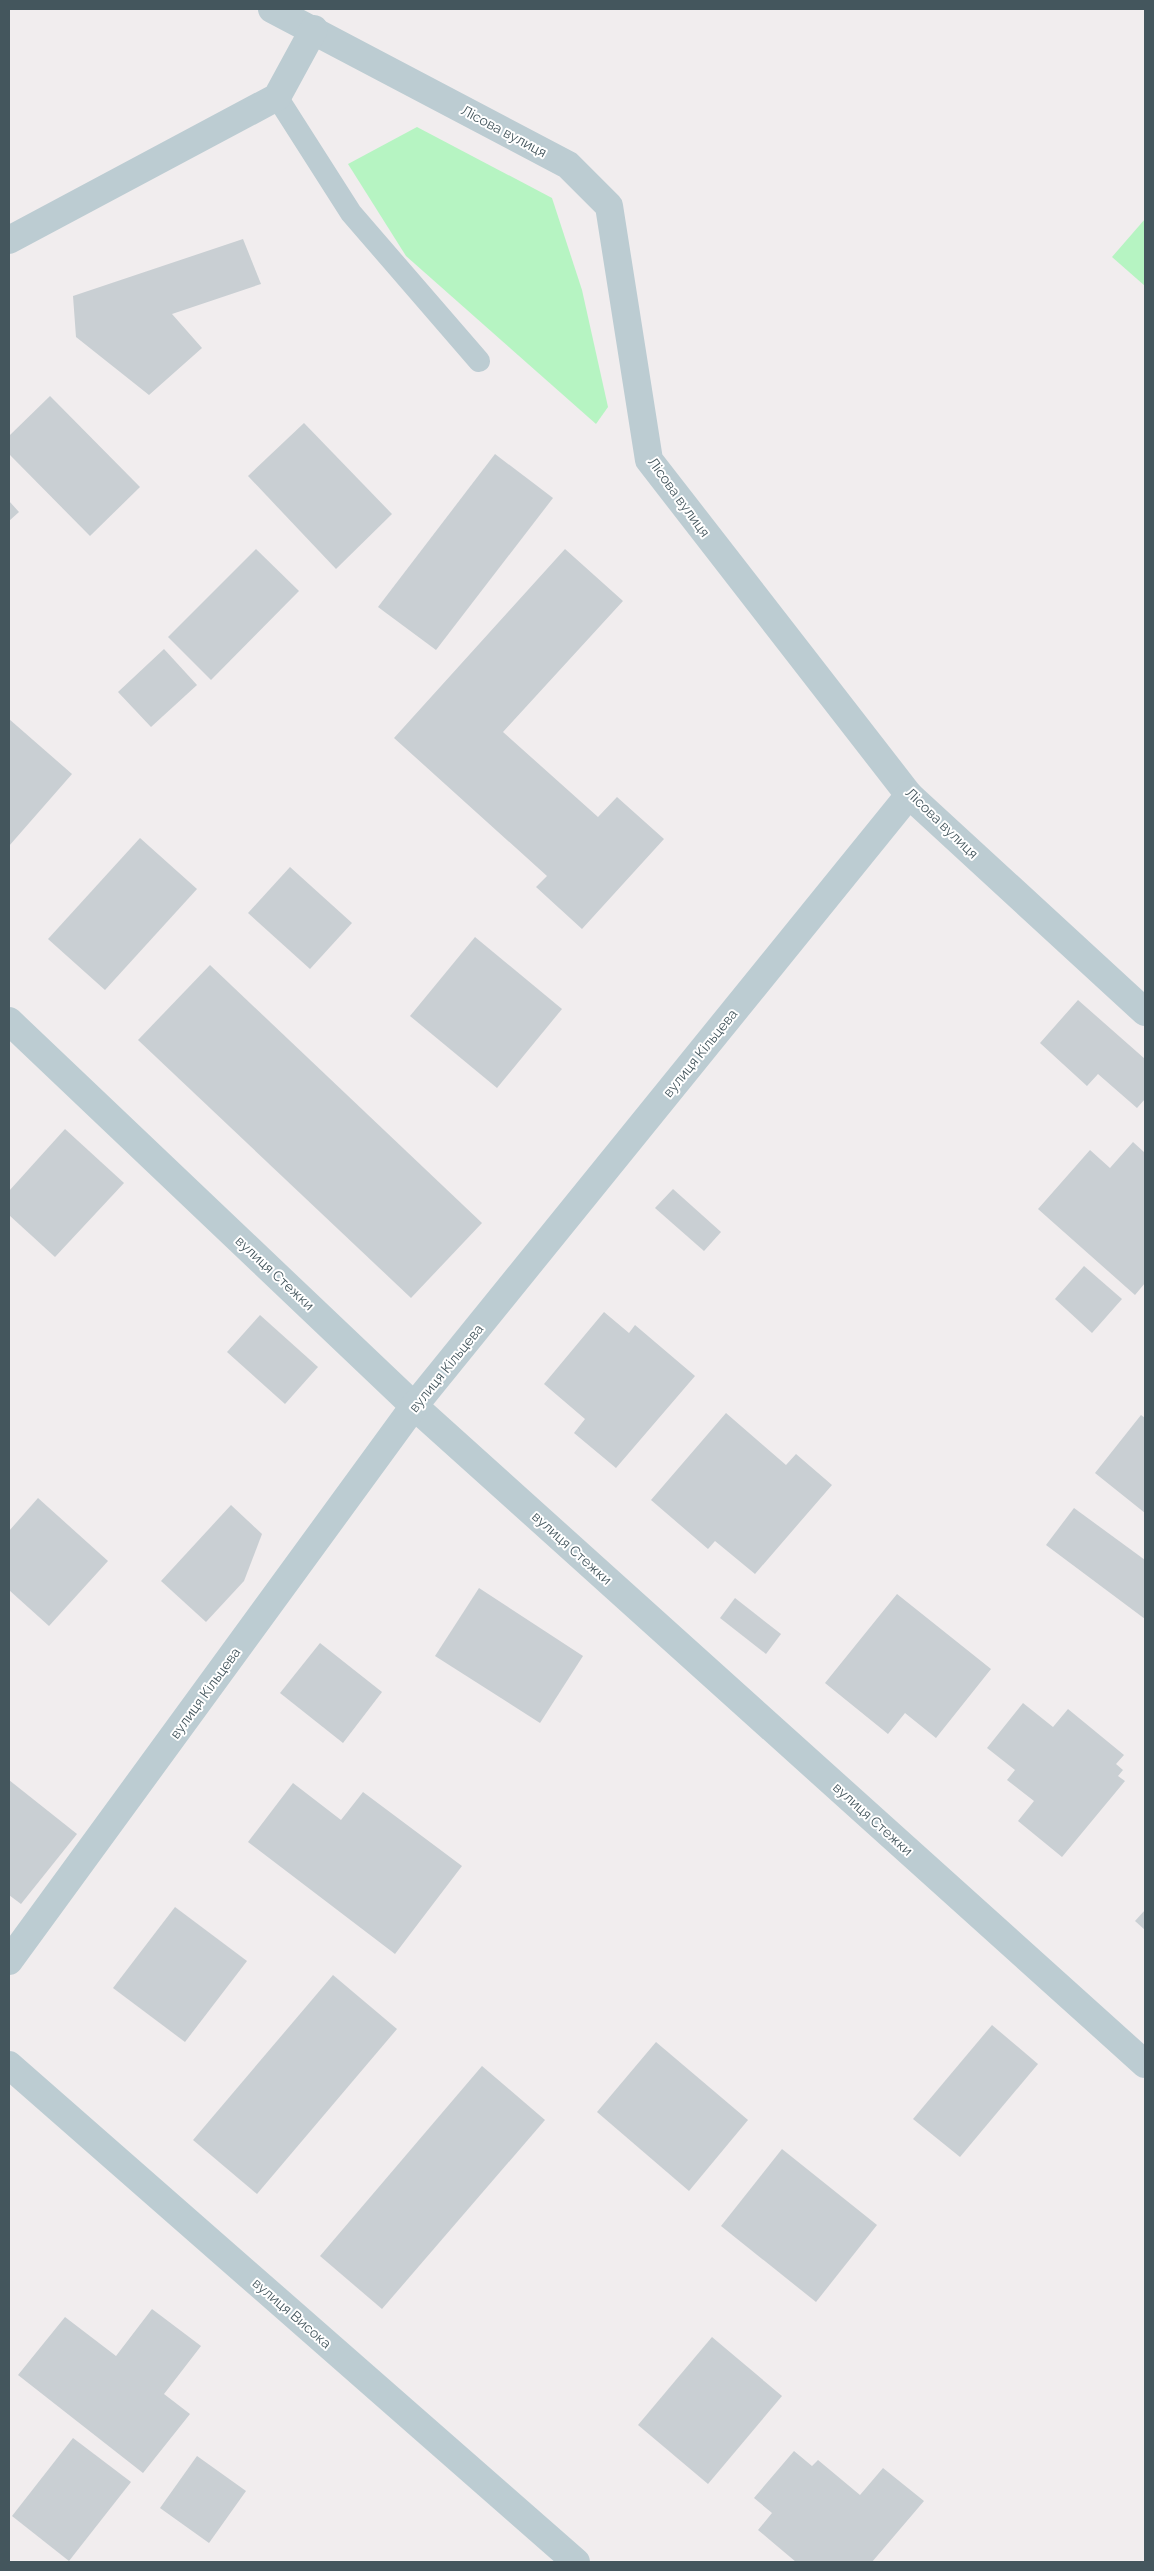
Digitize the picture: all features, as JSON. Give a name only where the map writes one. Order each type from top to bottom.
[{"type":"street","name":"Лісова вулиця","points":[[272,9],[314,29],[568,165],[609,206],[649,460],[910,794],[1145,1012]]},
{"type":"street","points":[[9,240],[277,97],[314,29]]},
{"type":"street","name":"вулиця Кільцева","points":[[9,1961],[414,1406],[910,794]]},
{"type":"street","name":"вулиця Стежки","points":[[9,1021],[414,1406],[1145,2064]]},
{"type":"street","name":"вулиця Висока","points":[[9,2065],[576,2562]]},
{"type":"lane","points":[[277,97],[351,213],[479,361]]},
{"type":"green space","points":[[417,127],[552,198],[582,290],[608,407],[596,424],[406,256],[348,164]]},
{"type":"green space","points":[[1145,219],[1145,286],[1112,257]]},
{"type":"building","points":[[243,239],[261,284],[172,314],[202,348],[149,395],[76,337],[73,296]]},
{"type":"building","points":[[50,396],[140,487],[90,536],[9,454],[9,436]]},
{"type":"building","points":[[304,423],[392,514],[336,569],[248,476]]},
{"type":"building","points":[[495,454],[553,498],[436,650],[378,607]]},
{"type":"building","points":[[9,501],[19,512],[9,521]]},
{"type":"building","points":[[256,549],[299,591],[211,680],[168,637]]},
{"type":"building","points":[[565,549],[623,601],[503,732],[598,817],[617,797],[664,839],[582,929],[536,887],[547,876],[394,738]]},
{"type":"building","points":[[164,649],[197,685],[151,727],[118,692]]},
{"type":"building","points":[[9,719],[72,774],[9,846]]},
{"type":"building","points":[[140,838],[197,889],[105,990],[48,939]]},
{"type":"building","points":[[290,867],[352,923],[310,969],[248,913]]},
{"type":"building","points":[[475,937],[562,1009],[497,1088],[410,1016]]},
{"type":"building","points":[[210,965],[482,1223],[411,1298],[138,1040]]},
{"type":"building","points":[[1078,1000],[1145,1059],[1145,1099],[1137,1108],[1098,1074],[1087,1086],[1040,1043]]},
{"type":"building","points":[[65,1129],[124,1183],[55,1257],[9,1215],[9,1191]]},
{"type":"building","points":[[1133,1142],[1145,1153],[1145,1283],[1135,1295],[1038,1209],[1090,1150],[1110,1168]]},
{"type":"building","points":[[673,1189],[721,1232],[704,1251],[655,1208]]},
{"type":"building","points":[[1084,1266],[1122,1299],[1092,1333],[1055,1299]]},
{"type":"building","points":[[604,1312],[629,1333],[635,1325],[695,1376],[616,1468],[574,1433],[585,1419],[544,1384]]},
{"type":"building","points":[[260,1315],[318,1367],[285,1404],[227,1352]]},
{"type":"building","points":[[726,1413],[786,1465],[796,1454],[832,1485],[755,1574],[715,1541],[708,1549],[651,1500]]},
{"type":"building","points":[[1141,1415],[1145,1418],[1145,1513],[1095,1473]]},
{"type":"building","points":[[38,1498],[108,1561],[49,1626],[9,1590],[9,1531]]},
{"type":"building","points":[[231,1505],[262,1534],[244,1581],[206,1622],[161,1581]]},
{"type":"building","points":[[1074,1508],[1145,1560],[1145,1619],[1046,1545]]},
{"type":"building","points":[[479,1588],[583,1656],[540,1723],[435,1656]]},
{"type":"building","points":[[897,1594],[991,1669],[936,1738],[905,1713],[888,1734],[825,1683]]},
{"type":"building","points":[[735,1598],[781,1634],[766,1654],[720,1618]]},
{"type":"building","points":[[320,1643],[382,1692],[343,1743],[280,1693]]},
{"type":"building","points":[[1023,1703],[1053,1727],[1068,1709],[1124,1755],[1116,1764],[1123,1770],[1118,1776],[1125,1781],[1062,1857],[1018,1821],[1034,1801],[1007,1780],[1015,1770],[987,1748]]},
{"type":"building","points":[[9,1780],[77,1834],[21,1904],[9,1895]]},
{"type":"building","points":[[293,1783],[341,1820],[363,1792],[462,1866],[395,1954],[248,1842]]},
{"type":"building","points":[[175,1907],[247,1961],[185,2042],[113,1988]]},
{"type":"building","points":[[1145,1910],[1145,1930],[1135,1921]]},
{"type":"building","points":[[333,1975],[397,2029],[257,2194],[193,2140]]},
{"type":"building","points":[[992,2025],[1038,2064],[960,2157],[913,2119]]},
{"type":"building","points":[[656,2042],[748,2120],[689,2191],[597,2112]]},
{"type":"building","points":[[482,2066],[545,2120],[382,2309],[320,2256]]},
{"type":"building","points":[[782,2149],[877,2225],[816,2302],[721,2226]]},
{"type":"building","points":[[152,2309],[201,2346],[164,2394],[190,2414],[143,2473],[18,2375],[65,2317],[116,2356]]},
{"type":"building","points":[[712,2337],[782,2396],[708,2484],[638,2425]]},
{"type":"building","points":[[73,2438],[131,2482],[69,2561],[12,2516]]},
{"type":"building","points":[[794,2451],[812,2466],[818,2460],[860,2495],[883,2468],[924,2501],[872,2562],[796,2562],[758,2530],[772,2513],[754,2498]]},
{"type":"building","points":[[197,2456],[246,2491],[209,2543],[160,2508]]}]
